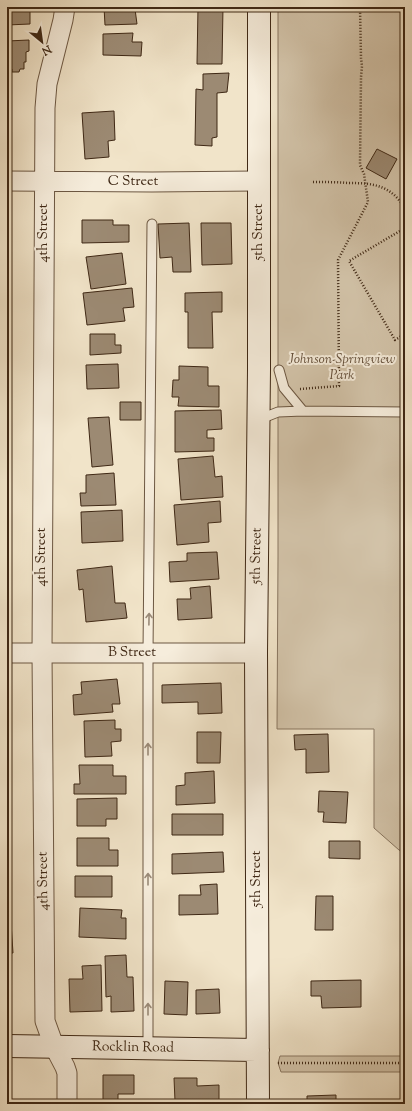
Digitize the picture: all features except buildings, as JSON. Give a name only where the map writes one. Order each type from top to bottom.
[{"type":"street","name":"4th Street","points":[[65,7],[47,84],[44,130],[42,653],[46,1021],[54,1046],[67,1073],[67,1104]]},
{"type":"street","name":"5th Street","points":[[258,1104],[256,653],[259,7]]},
{"type":"street","name":"C Street","points":[[7,181],[259,181]]},
{"type":"street","name":"B Street","points":[[7,653],[256,653]]},
{"type":"street","name":"Rocklin Road","points":[[7,1046],[258,1050]]},
{"type":"lane","points":[[148,1048],[148,653],[152,224]]},
{"type":"lane","points":[[279,370],[284,388],[303,411]]},
{"type":"lane","points":[[258,420],[278,412],[405,412]]},
{"type":"path","points":[[284,388],[293,386],[294,390],[338,386],[338,260],[368,202],[366,183],[360,165],[362,66],[360,7]]},
{"type":"path","points":[[313,182],[366,183],[377,185],[387,189],[395,195],[403,203],[405,208]]},
{"type":"path","points":[[405,228],[349,261],[395,340],[405,334]]},
{"type":"path","points":[[278,1063],[405,1063]]},
{"type":"green space","name":"Johnson-Springview Park","points":[[278,7],[405,7],[405,853],[399,850],[374,828],[374,729],[277,729]]},
{"type":"green space","points":[[280,1056],[405,1056],[405,1072],[281,1072],[278,1063]]}]
